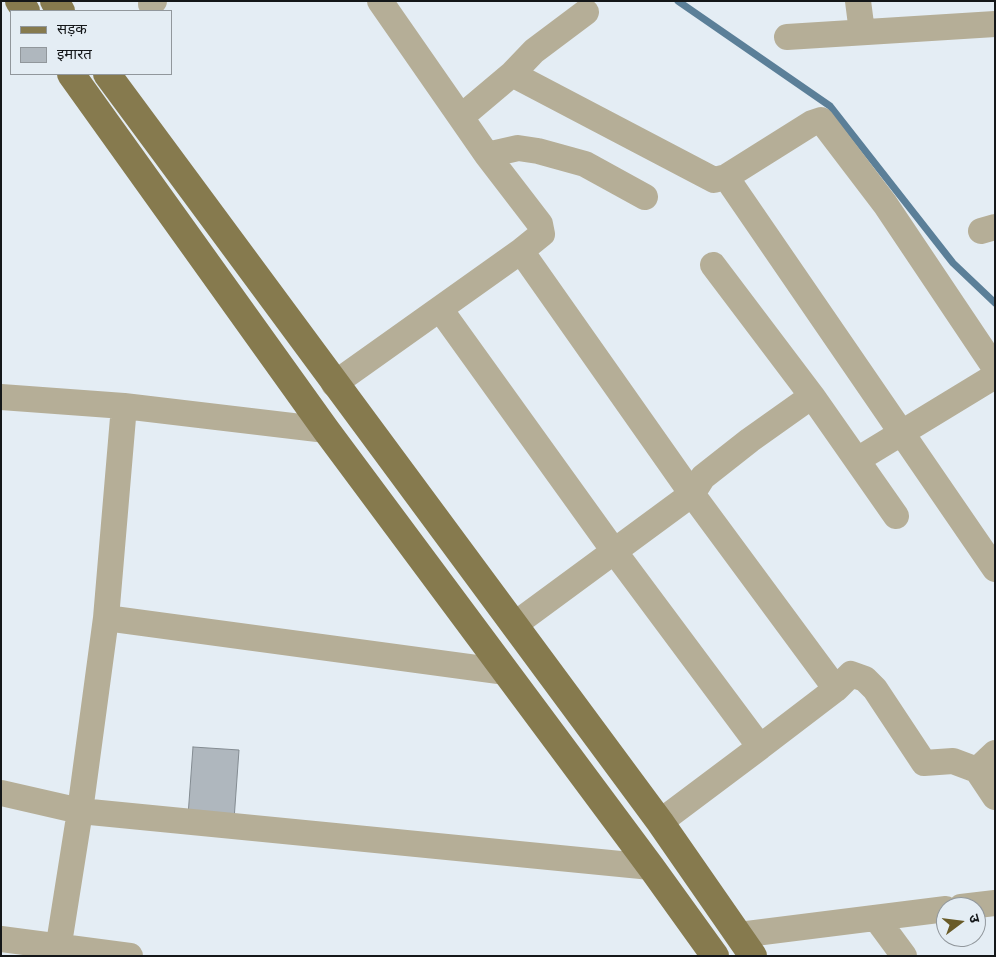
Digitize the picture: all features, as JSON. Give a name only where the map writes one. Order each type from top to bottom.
[{"type":"main road","points":[[72,75],[326,430],[715,956]]},
{"type":"main road","points":[[108,75],[334,384],[660,822],[746,945]]},
{"type":"street","points":[[334,384],[521,251],[542,234],[540,224],[488,155],[380,1]]},
{"type":"street","points":[[858,1],[862,32]]},
{"type":"street","points":[[461,117],[512,74],[534,51],[586,12]]},
{"type":"street","points":[[787,37],[995,24]]},
{"type":"street","points":[[512,74],[702,176],[714,180],[726,177],[821,120],[884,204],[995,368]]},
{"type":"street","points":[[488,155],[518,148],[538,151],[585,164],[645,196]]},
{"type":"street","points":[[726,177],[995,569]]},
{"type":"street","points":[[521,251],[692,494],[836,688]]},
{"type":"street","points":[[713,265],[812,396],[896,516]]},
{"type":"street","points":[[440,309],[614,551],[760,747]]},
{"type":"street","points":[[857,460],[995,376]]},
{"type":"street","points":[[514,625],[692,494],[704,477],[750,440],[812,396]]},
{"type":"street","points":[[1,397],[124,406],[326,430]]},
{"type":"street","points":[[58,951],[80,811],[106,618],[124,406]]},
{"type":"street","points":[[106,618],[506,672]]},
{"type":"street","points":[[660,822],[760,747],[836,688],[851,674],[865,679],[875,689],[924,763],[953,761],[986,762],[995,797]]},
{"type":"street","points":[[1,793],[80,811],[651,867]]},
{"type":"street","points":[[746,945],[876,918],[936,910]]},
{"type":"street","points":[[876,918],[904,956]]},
{"type":"street","points":[[1,939],[58,951],[130,956]]},
{"type":"building","points":[[193,747],[239,750],[234,820],[188,816]]},
{"type":"waterway","points":[[678,1],[830,106],[953,263],[995,303]]}]
